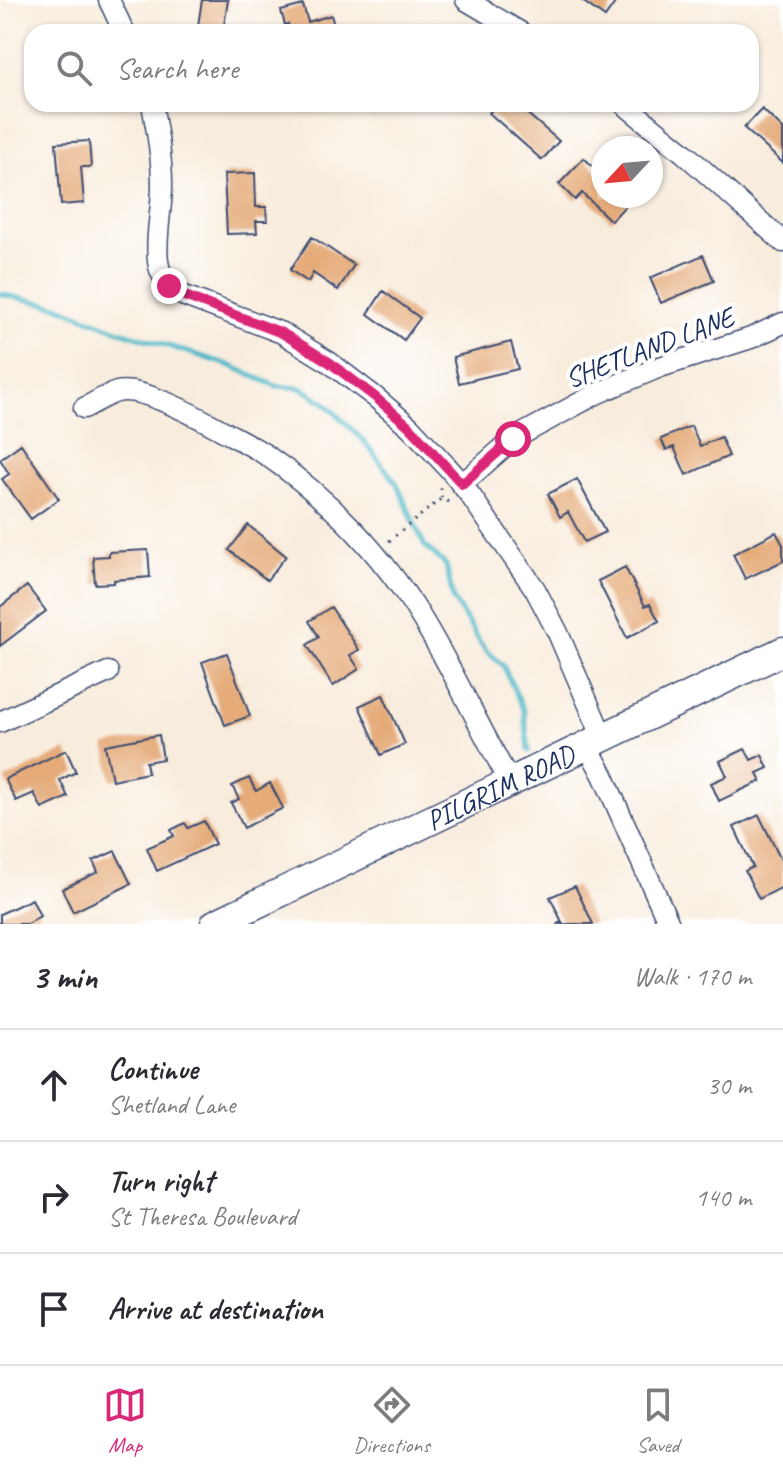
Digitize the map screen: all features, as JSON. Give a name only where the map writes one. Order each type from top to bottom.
[{"type":"main road","name":"PILGRIM ROAD","points":[[215,924],[783,651]]},
{"type":"street","points":[[109,0],[120,24]]},
{"type":"street","points":[[466,0],[506,24]]},
{"type":"street","points":[[154,112],[160,146],[162,186],[158,261],[163,278],[182,295],[282,333],[329,362],[410,427],[462,484],[535,589],[563,645],[603,775],[669,924]]},
{"type":"street","points":[[634,112],[783,242]]},
{"type":"street","name":"SHETLAND LANE","points":[[462,484],[513,439],[598,393],[660,367],[751,338],[783,323]]},
{"type":"street","points":[[84,408],[118,392],[136,391],[153,397],[205,421],[265,455],[312,491],[352,527],[388,570],[414,608],[510,782]]},
{"type":"street","points":[[0,722],[108,672]]},
{"type":"path","points":[[391,538],[442,498]]},
{"type":"building","points":[[202,0],[228,0],[224,24],[198,24]]},
{"type":"building","points":[[581,0],[617,0],[605,17]]},
{"type":"building","points":[[303,5],[308,22],[331,15],[334,24],[285,24],[281,11]]},
{"type":"building","points":[[762,109],[783,129],[783,163],[744,128]]},
{"type":"building","points":[[525,112],[559,141],[542,160],[489,113]]},
{"type":"building","points":[[89,141],[91,167],[81,167],[84,203],[61,205],[56,143]]},
{"type":"building","points":[[584,158],[591,165],[591,202],[582,193],[575,200],[559,184]]},
{"type":"building","points":[[255,173],[256,207],[266,207],[267,221],[256,221],[257,233],[227,234],[224,174]]},
{"type":"building","points":[[598,208],[623,208],[611,221]]},
{"type":"building","points":[[312,237],[354,265],[338,290],[313,273],[308,282],[290,270]]},
{"type":"building","points":[[703,255],[714,281],[661,303],[650,278]]},
{"type":"building","points":[[383,291],[420,318],[404,340],[368,314]]},
{"type":"building","points":[[511,342],[518,369],[459,383],[453,357]]},
{"type":"building","points":[[691,426],[700,446],[721,437],[729,456],[686,475],[674,447],[666,450],[661,439]]},
{"type":"building","points":[[21,444],[59,499],[31,519],[2,479],[9,474],[0,459]]},
{"type":"building","points":[[577,479],[605,532],[584,542],[568,512],[560,517],[548,494]]},
{"type":"building","points":[[248,525],[286,556],[267,580],[229,550]]},
{"type":"building","points":[[776,532],[783,545],[783,561],[745,579],[733,554]]},
{"type":"building","points":[[148,550],[150,577],[95,584],[93,557],[109,556],[109,552]]},
{"type":"building","points":[[625,567],[645,606],[650,604],[659,621],[627,638],[598,581]]},
{"type":"building","points":[[27,586],[46,611],[0,646],[0,607]]},
{"type":"building","points":[[331,607],[359,650],[350,655],[359,669],[333,686],[307,645],[319,637],[309,621]]},
{"type":"building","points":[[227,653],[250,716],[225,725],[202,662]]},
{"type":"building","points":[[383,695],[405,744],[381,755],[359,706]]},
{"type":"building","points":[[159,735],[163,759],[146,762],[148,773],[112,780],[105,745]]},
{"type":"building","points":[[745,749],[751,760],[762,755],[768,768],[757,773],[761,781],[719,801],[711,783],[727,776],[720,761]]},
{"type":"building","points":[[66,750],[76,772],[60,780],[68,797],[42,809],[34,793],[16,801],[5,779]]},
{"type":"building","points":[[249,778],[256,791],[270,783],[283,808],[244,828],[231,803],[239,799],[232,786]]},
{"type":"building","points":[[759,815],[783,864],[783,887],[759,899],[745,871],[753,867],[734,827]]},
{"type":"building","points":[[204,821],[215,844],[157,871],[147,848],[174,836],[171,830],[185,823],[188,828]]},
{"type":"building","points":[[115,851],[131,884],[73,912],[62,889],[98,872],[93,861]]},
{"type":"building","points":[[575,886],[593,924],[557,924],[562,922],[550,897]]},
{"type":"building","points":[[32,899],[40,916],[27,924],[0,924],[0,914]]},
{"type":"waterway","points":[[0,294],[57,306],[117,330],[229,365],[276,386],[301,388],[324,402],[364,441],[397,484],[424,545],[446,565],[453,599],[485,650],[503,665],[524,711],[529,751]]},
{"type":"route","points":[[169,286],[182,295],[282,333],[329,362],[410,427],[462,484],[513,439]]}]
